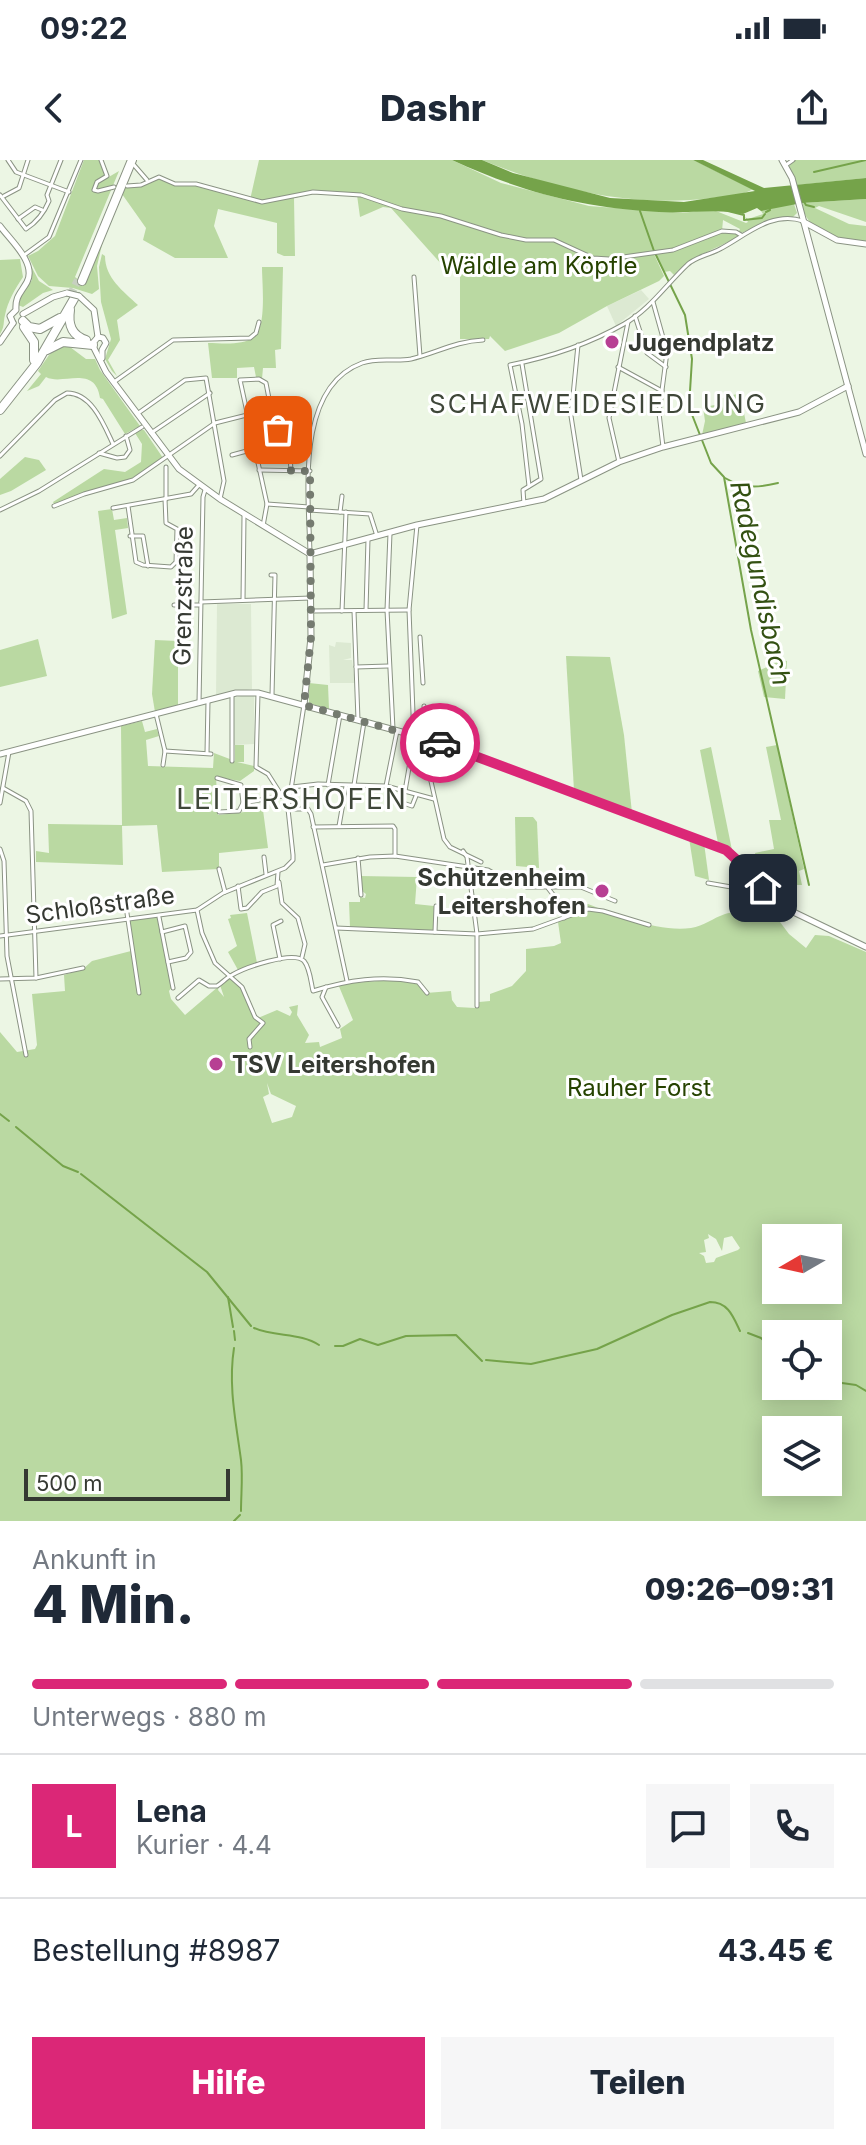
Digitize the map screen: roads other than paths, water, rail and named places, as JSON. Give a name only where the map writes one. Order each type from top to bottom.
[{"type":"highway","points":[[80,280],[131,162]]},
{"type":"highway","points":[[0,407],[34,360],[72,298]]},
{"type":"highway","points":[[72,298],[69,321],[73,332],[97,344]]},
{"type":"highway","points":[[0,407],[19,388],[43,353],[72,298]]},
{"type":"highway","points":[[20,320],[29,327],[40,329],[60,318]]},
{"type":"highway","points":[[20,320],[34,342],[34,360]]},
{"type":"highway","points":[[43,353],[61,342],[97,344]]},
{"type":"street","points":[[6,160],[16,172],[69,192]]},
{"type":"street","points":[[28,160],[19,188],[2,196],[26,229],[38,221],[44,211],[49,201],[50,185],[61,160]]},
{"type":"street","points":[[23,257],[49,237],[81,160]]},
{"type":"street","points":[[101,160],[107,176],[97,182],[94,190],[114,187]]},
{"type":"street","points":[[793,160],[784,163],[793,182],[866,454]]},
{"type":"street","points":[[131,162],[147,180]]},
{"type":"street","points":[[127,186],[141,185],[159,177],[175,184],[196,184],[262,202],[313,192],[361,195],[501,235],[526,240],[554,240],[593,258],[609,259],[673,250],[722,231],[734,231],[741,235]]},
{"type":"street","points":[[18,219],[35,207],[44,211]]},
{"type":"street","points":[[792,218],[799,208]]},
{"type":"street","points":[[529,486],[522,424],[510,365],[578,345],[628,322],[691,262],[776,220],[792,218],[837,240],[866,244]]},
{"type":"street","points":[[0,226],[29,267],[29,276],[16,297],[20,320]]},
{"type":"street","points":[[807,234],[814,227]]},
{"type":"street","points":[[414,277],[420,356]]},
{"type":"street","points":[[0,342],[20,320],[53,297],[72,298],[94,310],[103,367],[167,456],[205,490],[310,554],[437,520],[544,499],[619,462],[663,447],[799,412],[848,386]]},
{"type":"street","points":[[653,301],[665,342],[666,367],[659,417],[663,447]]},
{"type":"street","points":[[16,310],[10,316],[20,320]]},
{"type":"street","points":[[635,316],[647,353],[666,367]]},
{"type":"street","points":[[114,382],[173,340],[250,338],[256,333],[259,322]]},
{"type":"street","points":[[619,462],[609,425],[628,322]]},
{"type":"street","points":[[347,981],[311,814],[308,809],[288,809],[311,644],[309,508],[314,421],[328,393],[343,374],[366,362],[408,359],[461,341],[483,340]]},
{"type":"street","points":[[578,345],[571,416],[581,480]]},
{"type":"street","points":[[521,363],[541,479],[522,491],[524,504]]},
{"type":"street","points":[[618,367],[662,391]]},
{"type":"street","points":[[137,414],[185,380],[206,378],[224,481],[220,499]]},
{"type":"street","points":[[263,526],[267,504],[238,383],[242,379],[259,379],[266,383],[271,409],[290,455],[291,471]]},
{"type":"street","points":[[0,456],[59,396],[67,393],[79,395],[88,402],[101,419],[113,444]]},
{"type":"street","points":[[151,433],[210,393]]},
{"type":"street","points":[[54,506],[133,480],[215,423],[271,409]]},
{"type":"street","points":[[289,410],[298,438],[310,459]]},
{"type":"street","points":[[0,510],[31,496],[142,427]]},
{"type":"street","points":[[99,453],[125,457],[130,450],[126,436]]},
{"type":"street","points":[[232,455],[254,449]]},
{"type":"street","points":[[128,506],[130,536],[139,565],[171,567],[176,564],[177,529],[166,523],[166,467]]},
{"type":"street","points":[[259,470],[310,471]]},
{"type":"street","points":[[113,508],[191,494],[199,485]]},
{"type":"street","name":"Grenzstraße","points":[[199,703],[205,490]]},
{"type":"street","points":[[340,512],[342,496]]},
{"type":"street","points":[[267,504],[370,514],[377,536]]},
{"type":"street","points":[[342,611],[346,512]]},
{"type":"street","points":[[243,600],[244,515]]},
{"type":"street","points":[[405,791],[413,734],[409,610],[417,525]]},
{"type":"street","points":[[386,786],[395,729],[387,610],[390,532]]},
{"type":"street","points":[[130,536],[144,537],[148,566]]},
{"type":"street","points":[[366,610],[368,539]]},
{"type":"street","points":[[271,575],[275,575],[272,696]]},
{"type":"street","points":[[174,605],[311,598]]},
{"type":"street","points":[[311,611],[409,610]]},
{"type":"street","points":[[354,611],[361,720],[354,785]]},
{"type":"street","points":[[420,637],[423,683]]},
{"type":"street","points":[[410,666],[422,665]]},
{"type":"street","points":[[356,667],[390,666]]},
{"type":"street","points":[[258,693],[256,767],[268,774],[282,796]]},
{"type":"street","points":[[0,803],[7,767],[4,752],[232,695],[258,693],[426,738],[726,850],[780,904],[866,947]]},
{"type":"street","points":[[232,695],[232,761]]},
{"type":"street","points":[[165,751],[209,754],[208,701]]},
{"type":"street","points":[[424,706],[434,799],[444,839],[450,847],[481,862]]},
{"type":"street","points":[[156,714],[165,751],[163,765]]},
{"type":"street","points":[[328,785],[340,715]]},
{"type":"street","points":[[217,778],[241,785],[243,803],[239,811],[219,812]]},
{"type":"street","points":[[339,826],[346,786]]},
{"type":"street","points":[[291,787],[386,786],[434,799]]},
{"type":"street","points":[[3,788],[26,801],[31,811],[36,978]]},
{"type":"street","points":[[388,798],[412,806],[416,795]]},
{"type":"street","points":[[243,803],[282,796],[290,798]]},
{"type":"street","name":"Schloßstraße","points":[[0,936],[197,910],[225,892],[278,872],[289,864],[293,855],[288,809]]},
{"type":"street","points":[[313,827],[393,826],[395,856]]},
{"type":"street","points":[[0,849],[4,861],[7,956],[26,1055]]},
{"type":"street","points":[[463,851],[477,934],[477,1006]]},
{"type":"street","points":[[323,865],[358,858],[395,856],[488,870],[515,884],[548,888],[581,887],[615,901]]},
{"type":"street","points":[[264,857],[266,874]]},
{"type":"street","points":[[358,858],[361,895]]},
{"type":"street","points":[[219,869],[225,892]]},
{"type":"street","points":[[278,872],[282,903],[298,918],[305,944],[301,958]]},
{"type":"street","points":[[238,886],[241,909],[247,908],[262,892],[273,889],[279,882]]},
{"type":"street","points":[[708,883],[742,889],[766,887]]},
{"type":"street","points":[[548,888],[561,905],[564,918]]},
{"type":"street","points":[[125,900],[138,992]]},
{"type":"street","points":[[435,932],[436,906]]},
{"type":"street","points":[[336,928],[477,934],[533,929],[588,909],[649,925]]},
{"type":"street","points":[[197,910],[211,956],[217,966],[242,987],[255,1017],[263,1023],[249,1039],[250,1047]]},
{"type":"street","points":[[159,916],[173,988]]},
{"type":"street","points":[[280,959],[273,925],[281,921]]},
{"type":"street","points":[[162,932],[185,926],[191,952],[186,958],[168,962]]},
{"type":"street","points":[[178,998],[199,980],[209,986],[217,986],[229,976],[257,964],[301,958]]},
{"type":"street","points":[[301,958],[306,964],[313,991],[347,981],[392,979],[412,981],[422,985],[427,993]]},
{"type":"street","points":[[0,979],[36,978],[83,968]]},
{"type":"street","points":[[326,987],[322,997],[338,1026]]},
{"type":"waterway","points":[[814,172],[866,160]]},
{"type":"waterway","points":[[803,200],[806,205],[814,207]]},
{"type":"waterway","points":[[766,212],[770,210],[769,206]]},
{"type":"waterway","points":[[724,210],[744,215],[744,220],[762,218],[765,214]]},
{"type":"waterway","name":"Radegundisbach","points":[[640,211],[654,251],[685,315],[692,359],[689,407],[711,463],[724,477],[751,630],[809,885]]},
{"type":"waterway","points":[[725,478],[751,486],[778,483]]},
{"type":"waterway","points":[[0,1114],[9,1121]]},
{"type":"waterway","points":[[16,1127],[63,1166],[78,1172]]},
{"type":"waterway","points":[[81,1174],[207,1272],[251,1326]]},
{"type":"waterway","points":[[228,1297],[233,1327]]},
{"type":"waterway","points":[[486,1360],[531,1364],[597,1349],[672,1315],[710,1302],[726,1307],[740,1331]]},
{"type":"waterway","points":[[254,1328],[319,1345]]},
{"type":"waterway","points":[[234,1331],[235,1340]]},
{"type":"waterway","points":[[748,1333],[762,1339]]},
{"type":"waterway","points":[[335,1346],[360,1339],[378,1345],[406,1336],[456,1335],[482,1361]]},
{"type":"waterway","points":[[234,1348],[232,1390],[242,1466],[241,1511]]},
{"type":"waterway","points":[[842,1383],[856,1385],[866,1391]]},
{"type":"waterway","points":[[234,1521],[240,1515]]},
{"type":"tunnel","points":[[70,296],[78,280]]},
{"type":"place","name":"Jugendplatz","points":[[612,342]]},
{"type":"place","name":"Schützenheim Leitershofen","points":[[602,891]]},
{"type":"place","name":"TSV Leitershofen","points":[[216,1064]]},
{"type":"district","name":"SCHAFWEIDESIEDLUNG","points":[[598,403]]},
{"type":"district","name":"LEITERSHOFEN","points":[[292,799]]},
{"type":"park label","name":"Wäldle am Köpfle","points":[[539,265]]},
{"type":"park label","name":"Rauher Forst","points":[[639,1087]]}]
